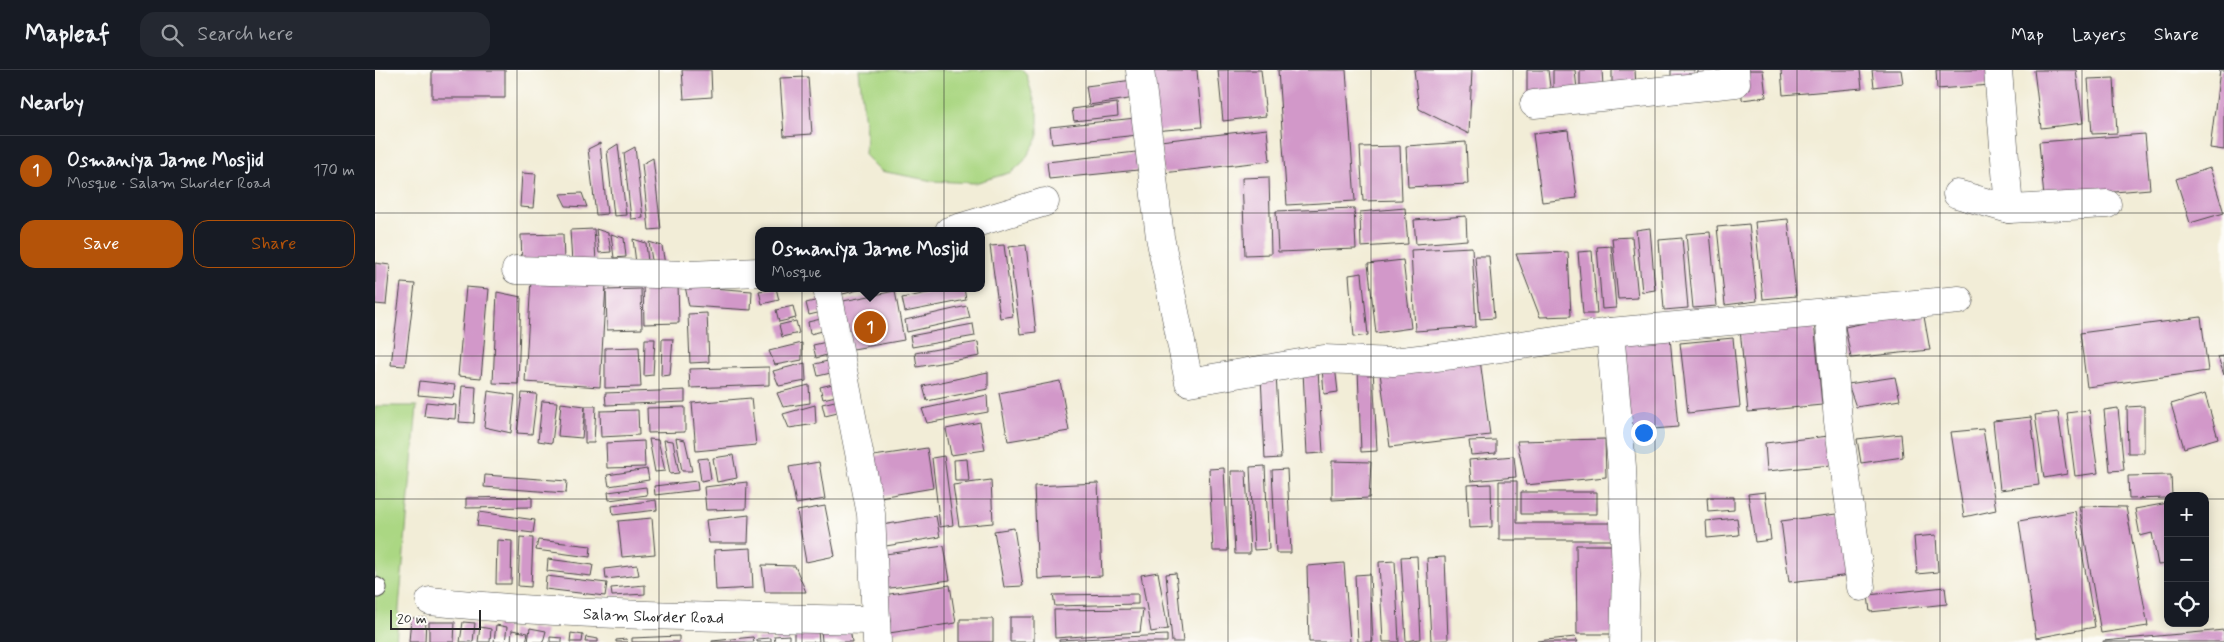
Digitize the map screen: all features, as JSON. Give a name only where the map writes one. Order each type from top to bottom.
[{"type":"street","points":[[1140,70],[1160,237],[1189,382],[1324,358],[1393,362],[1453,356],[1610,332],[1959,300]]},
{"type":"street","points":[[1534,104],[1736,83],[1735,70]]},
{"type":"street","points":[[1998,70],[2009,209]]},
{"type":"street","points":[[1957,194],[2009,209],[2107,204]]},
{"type":"street","points":[[962,227],[1045,202]]},
{"type":"street","points":[[517,270],[689,275],[755,272]]},
{"type":"street","name":"Salam Shorder Road","points":[[430,601],[487,607],[655,615],[877,631],[871,514],[828,292]]},
{"type":"street","points":[[1829,312],[1838,420],[1861,587]]},
{"type":"street","points":[[1610,332],[1622,467],[1626,575],[1624,642]]},
{"type":"green space","points":[[859,70],[1023,70],[1026,74],[1038,113],[1038,138],[1024,161],[1012,172],[975,183],[933,181],[881,171],[865,155],[866,133]]},
{"type":"green space","points":[[375,406],[417,406],[396,642],[375,642]]},
{"type":"building","points":[[432,70],[505,70],[505,98],[432,98]]},
{"type":"building","points":[[682,70],[711,70],[712,97],[684,99]]},
{"type":"building","points":[[1148,70],[1197,70],[1202,127],[1153,131]]},
{"type":"building","points":[[1218,70],[1261,70],[1266,116],[1223,121]]},
{"type":"building","points":[[1278,70],[1346,70],[1355,201],[1287,205]]},
{"type":"building","points":[[1414,70],[1472,70],[1469,134],[1419,109]]},
{"type":"building","points":[[1527,70],[1548,70],[1551,95],[1527,97]]},
{"type":"building","points":[[1553,70],[1575,70],[1577,90],[1553,92]]},
{"type":"building","points":[[1580,70],[1602,70],[1603,86],[1580,89]]},
{"type":"building","points":[[1612,70],[1635,70],[1636,87],[1612,90]]},
{"type":"building","points":[[1671,70],[1694,70],[1695,80],[1671,83]]},
{"type":"building","points":[[1698,70],[1721,70],[1722,78],[1698,80]]},
{"type":"building","points":[[1742,70],[1763,70],[1766,97],[1742,100]]},
{"type":"building","points":[[1781,70],[1860,70],[1862,88],[1783,95]]},
{"type":"building","points":[[1872,70],[1901,70],[1903,83],[1874,87]]},
{"type":"building","points":[[1936,70],[1990,70],[1991,85],[1937,89]]},
{"type":"building","points":[[2034,70],[2076,70],[2083,123],[2041,128]]},
{"type":"building","points":[[2220,70],[2224,70],[2224,150],[2210,148]]},
{"type":"building","points":[[808,77],[812,134],[784,136],[780,78]]},
{"type":"building","points":[[2114,78],[2117,133],[2092,134],[2088,79]]},
{"type":"building","points":[[1133,80],[1135,98],[1089,105],[1086,86]]},
{"type":"building","points":[[1117,103],[1118,116],[1074,121],[1072,109]]},
{"type":"building","points":[[1136,118],[1138,135],[1052,144],[1050,127]]},
{"type":"building","points":[[1267,129],[1270,161],[1163,173],[1160,141]]},
{"type":"building","points":[[1568,130],[1577,198],[1542,202],[1533,134]]},
{"type":"building","points":[[2145,134],[2150,189],[2044,198],[2039,142]]},
{"type":"building","points":[[1466,142],[1468,184],[1408,187],[1406,146]]},
{"type":"building","points":[[600,143],[607,214],[596,215],[588,149]]},
{"type":"building","points":[[618,144],[626,215],[614,216],[607,151]]},
{"type":"building","points":[[1400,146],[1402,200],[1363,201],[1360,147]]},
{"type":"building","points":[[635,147],[643,218],[631,219],[624,153]]},
{"type":"building","points":[[1136,152],[1138,170],[1049,179],[1047,162]]},
{"type":"building","points":[[653,158],[661,229],[649,230],[642,164]]},
{"type":"building","points":[[2210,168],[2224,213],[2190,223],[2176,179]]},
{"type":"building","points":[[522,173],[536,174],[533,208],[520,207]]},
{"type":"building","points":[[1269,177],[1271,254],[1245,255],[1242,178]]},
{"type":"building","points":[[582,193],[587,207],[566,206],[560,194]]},
{"type":"building","points":[[1354,208],[1356,249],[1278,252],[1276,211]]},
{"type":"building","points":[[1405,208],[1408,244],[1361,247],[1360,212]]},
{"type":"building","points":[[1466,216],[1467,240],[1416,244],[1414,220]]},
{"type":"building","points":[[1788,219],[1796,296],[1763,299],[1755,222]]},
{"type":"building","points":[[1749,224],[1757,301],[1725,305],[1717,227]]},
{"type":"building","points":[[1650,228],[1655,290],[1642,292],[1636,230]]},
{"type":"building","points":[[594,229],[596,261],[572,263],[570,230]]},
{"type":"building","points":[[596,229],[608,233],[611,252],[599,253]]},
{"type":"building","points":[[1710,232],[1717,306],[1693,308],[1686,234]]},
{"type":"building","points":[[563,234],[564,262],[522,263],[521,235]]},
{"type":"building","points":[[611,234],[624,238],[626,257],[614,258]]},
{"type":"building","points":[[1632,237],[1638,298],[1618,299],[1612,238]]},
{"type":"building","points":[[1682,238],[1688,308],[1664,310],[1659,240]]},
{"type":"building","points":[[633,239],[646,243],[648,262],[636,263]]},
{"type":"building","points":[[649,242],[662,246],[665,265],[653,266]]},
{"type":"building","points":[[1004,245],[1013,316],[1000,318],[990,246]]},
{"type":"building","points":[[1026,245],[1036,332],[1020,334],[1009,247]]},
{"type":"building","points":[[1611,246],[1616,308],[1602,309],[1597,247]]},
{"type":"building","points":[[1472,247],[1476,327],[1415,331],[1411,250]]},
{"type":"building","points":[[1592,251],[1597,314],[1583,314],[1578,252]]},
{"type":"building","points":[[1568,252],[1571,316],[1540,317],[1516,254]]},
{"type":"building","points":[[1475,256],[1489,256],[1494,318],[1480,319]]},
{"type":"building","points":[[1403,260],[1411,328],[1376,333],[1368,264]]},
{"type":"building","points":[[375,263],[390,265],[386,305],[375,304]]},
{"type":"building","points":[[1362,273],[1368,335],[1354,337],[1349,275]]},
{"type":"building","points":[[531,280],[606,284],[600,387],[525,382]]},
{"type":"building","points":[[401,283],[415,284],[405,366],[391,365]]},
{"type":"building","points":[[643,283],[678,283],[679,323],[644,324]]},
{"type":"building","points":[[685,286],[752,291],[751,310],[689,306]]},
{"type":"building","points":[[466,287],[489,289],[481,378],[458,376]]},
{"type":"building","points":[[641,289],[642,329],[607,330],[606,290]]},
{"type":"building","points":[[497,292],[521,297],[518,384],[493,383]]},
{"type":"building","points":[[759,292],[777,292],[779,300],[762,304]]},
{"type":"building","points":[[838,292],[850,292],[839,295]]},
{"type":"building","points":[[895,292],[904,340],[842,351],[833,303]]},
{"type":"building","points":[[933,292],[965,292],[966,300],[905,312],[902,298]]},
{"type":"building","points":[[823,299],[826,311],[809,315],[806,303]]},
{"type":"building","points":[[793,306],[796,318],[779,322],[776,310]]},
{"type":"building","points":[[967,306],[970,318],[907,332],[905,320]]},
{"type":"building","points":[[1923,311],[1930,350],[1851,358],[1845,327]]},
{"type":"building","points":[[707,313],[709,362],[690,363],[688,314]]},
{"type":"building","points":[[2201,317],[2208,371],[2087,387],[2080,333]]},
{"type":"building","points":[[825,318],[827,330],[810,334],[808,322]]},
{"type":"building","points":[[796,321],[799,333],[782,337],[779,325]]},
{"type":"building","points":[[1814,321],[1822,405],[1748,412],[1740,329]]},
{"type":"building","points":[[973,324],[975,336],[912,347],[910,336]]},
{"type":"building","points":[[1670,337],[1678,427],[1629,431],[1621,341]]},
{"type":"building","points":[[1733,338],[1740,407],[1688,413],[1680,343]]},
{"type":"building","points":[[645,339],[655,339],[653,375],[644,376]]},
{"type":"building","points":[[662,339],[673,339],[670,375],[661,376]]},
{"type":"building","points":[[831,341],[834,353],[816,358],[813,345]]},
{"type":"building","points":[[978,342],[980,356],[917,367],[915,353]]},
{"type":"building","points":[[802,343],[802,360],[775,365],[769,351]]},
{"type":"building","points":[[639,347],[641,387],[605,388],[605,348]]},
{"type":"building","points":[[2224,356],[2224,375],[2218,357]]},
{"type":"building","points":[[832,360],[835,372],[818,376],[815,364]]},
{"type":"building","points":[[1480,360],[1490,435],[1390,447],[1380,373]]},
{"type":"building","points":[[805,363],[806,381],[779,386],[773,371]]},
{"type":"building","points":[[1335,366],[1338,392],[1324,394],[1322,367]]},
{"type":"building","points":[[769,367],[769,385],[690,388],[689,369]]},
{"type":"building","points":[[1373,368],[1377,451],[1361,452],[1358,369]]},
{"type":"building","points":[[1318,370],[1323,453],[1307,454],[1303,371]]},
{"type":"building","points":[[988,372],[988,389],[927,401],[923,386]]},
{"type":"building","points":[[1276,375],[1281,458],[1265,459],[1261,376]]},
{"type":"building","points":[[1895,377],[1900,400],[1856,407],[1848,384]]},
{"type":"building","points":[[420,381],[455,385],[453,398],[418,395]]},
{"type":"building","points":[[1060,381],[1069,431],[1008,441],[999,393]]},
{"type":"building","points":[[837,383],[840,395],[823,399],[820,387]]},
{"type":"building","points":[[809,385],[810,403],[783,407],[777,393]]},
{"type":"building","points":[[462,386],[476,387],[474,423],[459,422]]},
{"type":"building","points":[[685,390],[685,402],[606,405],[605,393]]},
{"type":"building","points":[[488,391],[515,395],[511,433],[484,427]]},
{"type":"building","points":[[522,393],[537,394],[532,434],[517,433]]},
{"type":"building","points":[[2205,394],[2218,438],[2184,448],[2171,404]]},
{"type":"building","points":[[987,395],[988,412],[927,423],[922,409]]},
{"type":"building","points":[[751,398],[756,445],[696,451],[692,403]]},
{"type":"building","points":[[839,400],[842,412],[825,416],[822,404]]},
{"type":"building","points":[[542,401],[557,402],[552,443],[538,441]]},
{"type":"building","points":[[426,402],[456,405],[455,419],[424,416]]},
{"type":"building","points":[[561,403],[585,406],[582,438],[558,436]]},
{"type":"building","points":[[815,405],[816,424],[789,428],[783,414]]},
{"type":"building","points":[[585,406],[596,406],[594,443],[585,443]]},
{"type":"building","points":[[2144,406],[2144,453],[2128,453],[2127,407]]},
{"type":"building","points":[[685,407],[685,432],[648,433],[647,408]]},
{"type":"building","points":[[2118,408],[2124,470],[2110,471],[2104,410]]},
{"type":"building","points":[[638,410],[639,435],[601,437],[600,411]]},
{"type":"building","points":[[2089,410],[2098,473],[2075,476],[2067,413]]},
{"type":"building","points":[[2058,412],[2067,474],[2044,478],[2035,415]]},
{"type":"building","points":[[2031,417],[2039,485],[2000,490],[1993,421]]},
{"type":"building","points":[[980,422],[985,450],[951,455],[946,429]]},
{"type":"building","points":[[1983,429],[1996,510],[1964,517],[1951,432]]},
{"type":"building","points":[[1901,434],[1903,457],[1861,463],[1857,439]]},
{"type":"building","points":[[1829,436],[1832,465],[1767,471],[1765,443]]},
{"type":"building","points":[[676,438],[685,440],[692,471],[682,471]]},
{"type":"building","points":[[649,439],[658,440],[665,471],[655,472]]},
{"type":"building","points":[[1605,439],[1606,477],[1526,485],[1517,441]]},
{"type":"building","points":[[664,440],[673,441],[679,473],[670,474]]},
{"type":"building","points":[[1496,440],[1496,453],[1471,455],[1469,441]]},
{"type":"building","points":[[644,441],[645,467],[607,468],[606,443]]},
{"type":"building","points":[[927,448],[933,488],[874,498],[867,457]]},
{"type":"building","points":[[733,455],[737,478],[717,482],[713,458]]},
{"type":"building","points":[[944,456],[953,525],[940,527],[932,458]]},
{"type":"building","points":[[1514,456],[1516,477],[1471,481],[1469,460]]},
{"type":"building","points":[[708,458],[711,479],[701,481],[698,459]]},
{"type":"building","points":[[967,459],[969,481],[955,481],[954,460]]},
{"type":"building","points":[[1332,461],[1371,462],[1369,498],[1332,500]]},
{"type":"building","points":[[819,462],[825,499],[796,504],[789,467]]},
{"type":"building","points":[[1265,466],[1269,549],[1254,550],[1250,467]]},
{"type":"building","points":[[1224,468],[1228,551],[1213,551],[1209,469]]},
{"type":"building","points":[[647,469],[649,480],[609,486],[607,475]]},
{"type":"building","points":[[1287,469],[1291,553],[1276,553],[1272,470]]},
{"type":"building","points":[[1231,471],[1246,471],[1250,554],[1235,554]]},
{"type":"building","points":[[485,475],[567,481],[566,493],[484,487]]},
{"type":"building","points":[[2171,475],[2172,492],[2164,492],[2164,498],[2129,499],[2128,476]]},
{"type":"building","points":[[991,480],[993,523],[959,526],[953,485]]},
{"type":"building","points":[[697,481],[698,490],[655,495],[654,486]]},
{"type":"building","points":[[1499,481],[1517,481],[1517,523],[1611,523],[1611,540],[1499,540]]},
{"type":"building","points":[[747,482],[746,509],[706,510],[704,487]]},
{"type":"building","points":[[1098,483],[1102,576],[1038,579],[1034,486]]},
{"type":"building","points":[[1491,484],[1492,527],[1469,528],[1467,485]]},
{"type":"building","points":[[646,487],[647,495],[609,500],[608,492]]},
{"type":"building","points":[[1521,492],[1597,492],[1597,514],[1521,514]]},
{"type":"building","points":[[1765,492],[1771,540],[1755,542],[1748,494]]},
{"type":"building","points":[[532,497],[532,507],[466,508],[466,498]]},
{"type":"building","points":[[1707,497],[1734,497],[1734,510],[1708,512]]},
{"type":"building","points":[[656,500],[657,510],[613,515],[612,506]]},
{"type":"building","points":[[2164,504],[2164,564],[2158,565],[2152,533],[2140,536],[2135,509]]},
{"type":"building","points":[[825,506],[835,556],[806,562],[797,511]]},
{"type":"building","points":[[2079,506],[2126,507],[2148,626],[2101,633]]},
{"type":"building","points":[[2075,511],[2095,627],[2036,638],[2019,521]]},
{"type":"building","points":[[479,512],[535,520],[533,533],[477,526]]},
{"type":"building","points":[[1844,513],[1851,575],[1789,582],[1781,521]]},
{"type":"building","points":[[749,515],[748,543],[709,543],[706,520]]},
{"type":"building","points":[[936,516],[940,537],[880,547],[876,526]]},
{"type":"building","points":[[652,518],[655,554],[622,557],[618,521]]},
{"type":"building","points":[[1737,518],[1739,535],[1707,538],[1706,521]]},
{"type":"building","points":[[1014,528],[1023,586],[1004,587],[994,531]]},
{"type":"building","points":[[1936,535],[1938,572],[1917,574],[1914,537]]},
{"type":"building","points":[[520,537],[533,538],[531,587],[518,586]]},
{"type":"building","points":[[497,540],[512,541],[511,584],[496,584]]},
{"type":"building","points":[[538,540],[591,546],[590,557],[536,550]]},
{"type":"building","points":[[1576,545],[1614,545],[1614,634],[1577,634]]},
{"type":"building","points":[[944,546],[950,580],[883,589],[878,555]]},
{"type":"building","points":[[751,548],[753,588],[716,590],[714,550]]},
{"type":"building","points":[[1417,556],[1421,639],[1406,641],[1401,557]]},
{"type":"building","points":[[1445,557],[1448,640],[1431,641],[1427,558]]},
{"type":"building","points":[[548,559],[593,565],[591,576],[547,571]]},
{"type":"building","points":[[1395,561],[1399,642],[1383,642],[1379,562]]},
{"type":"building","points":[[1344,563],[1350,642],[1309,642],[1307,566]]},
{"type":"building","points":[[637,565],[639,575],[606,579],[605,569]]},
{"type":"building","points":[[762,565],[795,566],[806,592],[765,592]]},
{"type":"building","points":[[1158,572],[1168,629],[1151,632],[1141,575]]},
{"type":"building","points":[[1176,573],[1183,642],[1172,642],[1166,574]]},
{"type":"building","points":[[1370,574],[1373,642],[1358,642],[1355,575]]},
{"type":"building","points":[[546,576],[607,583],[605,596],[545,589]]},
{"type":"building","points":[[645,585],[645,594],[612,596],[611,588]]},
{"type":"building","points":[[950,585],[956,623],[889,633],[883,595]]},
{"type":"building","points":[[1945,587],[1947,604],[1870,612],[1868,595]]},
{"type":"building","points":[[1138,594],[1138,604],[1055,606],[1053,595]]},
{"type":"building","points":[[1143,609],[1140,632],[1055,638],[1054,610]]},
{"type":"building","points":[[1010,617],[1034,617],[1034,642],[1010,642]]},
{"type":"building","points":[[411,618],[426,618],[425,642],[409,642]]},
{"type":"building","points":[[960,619],[993,619],[993,642],[960,642]]},
{"type":"building","points":[[429,622],[455,622],[454,642],[429,642]]},
{"type":"building","points":[[463,622],[475,623],[473,642],[460,642]]},
{"type":"building","points":[[496,625],[507,627],[505,642],[494,642]]},
{"type":"building","points":[[480,627],[491,629],[490,642],[478,642]]},
{"type":"building","points":[[850,627],[852,642],[822,642],[821,629]]},
{"type":"building","points":[[530,628],[546,631],[543,642],[528,642]]},
{"type":"building","points":[[512,630],[528,633],[526,642],[511,642]]},
{"type":"building","points":[[818,630],[819,642],[794,642],[794,632]]},
{"type":"building","points":[[2224,630],[2224,642],[2103,642],[2103,641]]},
{"type":"building","points":[[571,633],[583,635],[582,642],[570,642]]},
{"type":"building","points":[[789,635],[789,642],[775,642],[774,636]]},
{"type":"building","points":[[1167,635],[1167,642],[1059,642],[1059,640]]},
{"type":"building","points":[[679,636],[679,642],[632,642],[632,638]]},
{"type":"building","points":[[550,637],[562,638],[562,642],[550,642]]},
{"type":"building","points":[[586,637],[598,639],[598,642],[585,642]]},
{"type":"building","points":[[753,637],[754,642],[712,642],[712,641]]},
{"type":"building","points":[[1575,637],[1578,642],[1537,642],[1537,641]]},
{"type":"building","points":[[771,638],[771,642],[757,642],[757,639]]},
{"type":"building","points":[[626,639],[627,642],[616,642],[616,640]]},
{"type":"place","name":"Osmaniya Jame Mosjid","points":[[870,327]]}]
